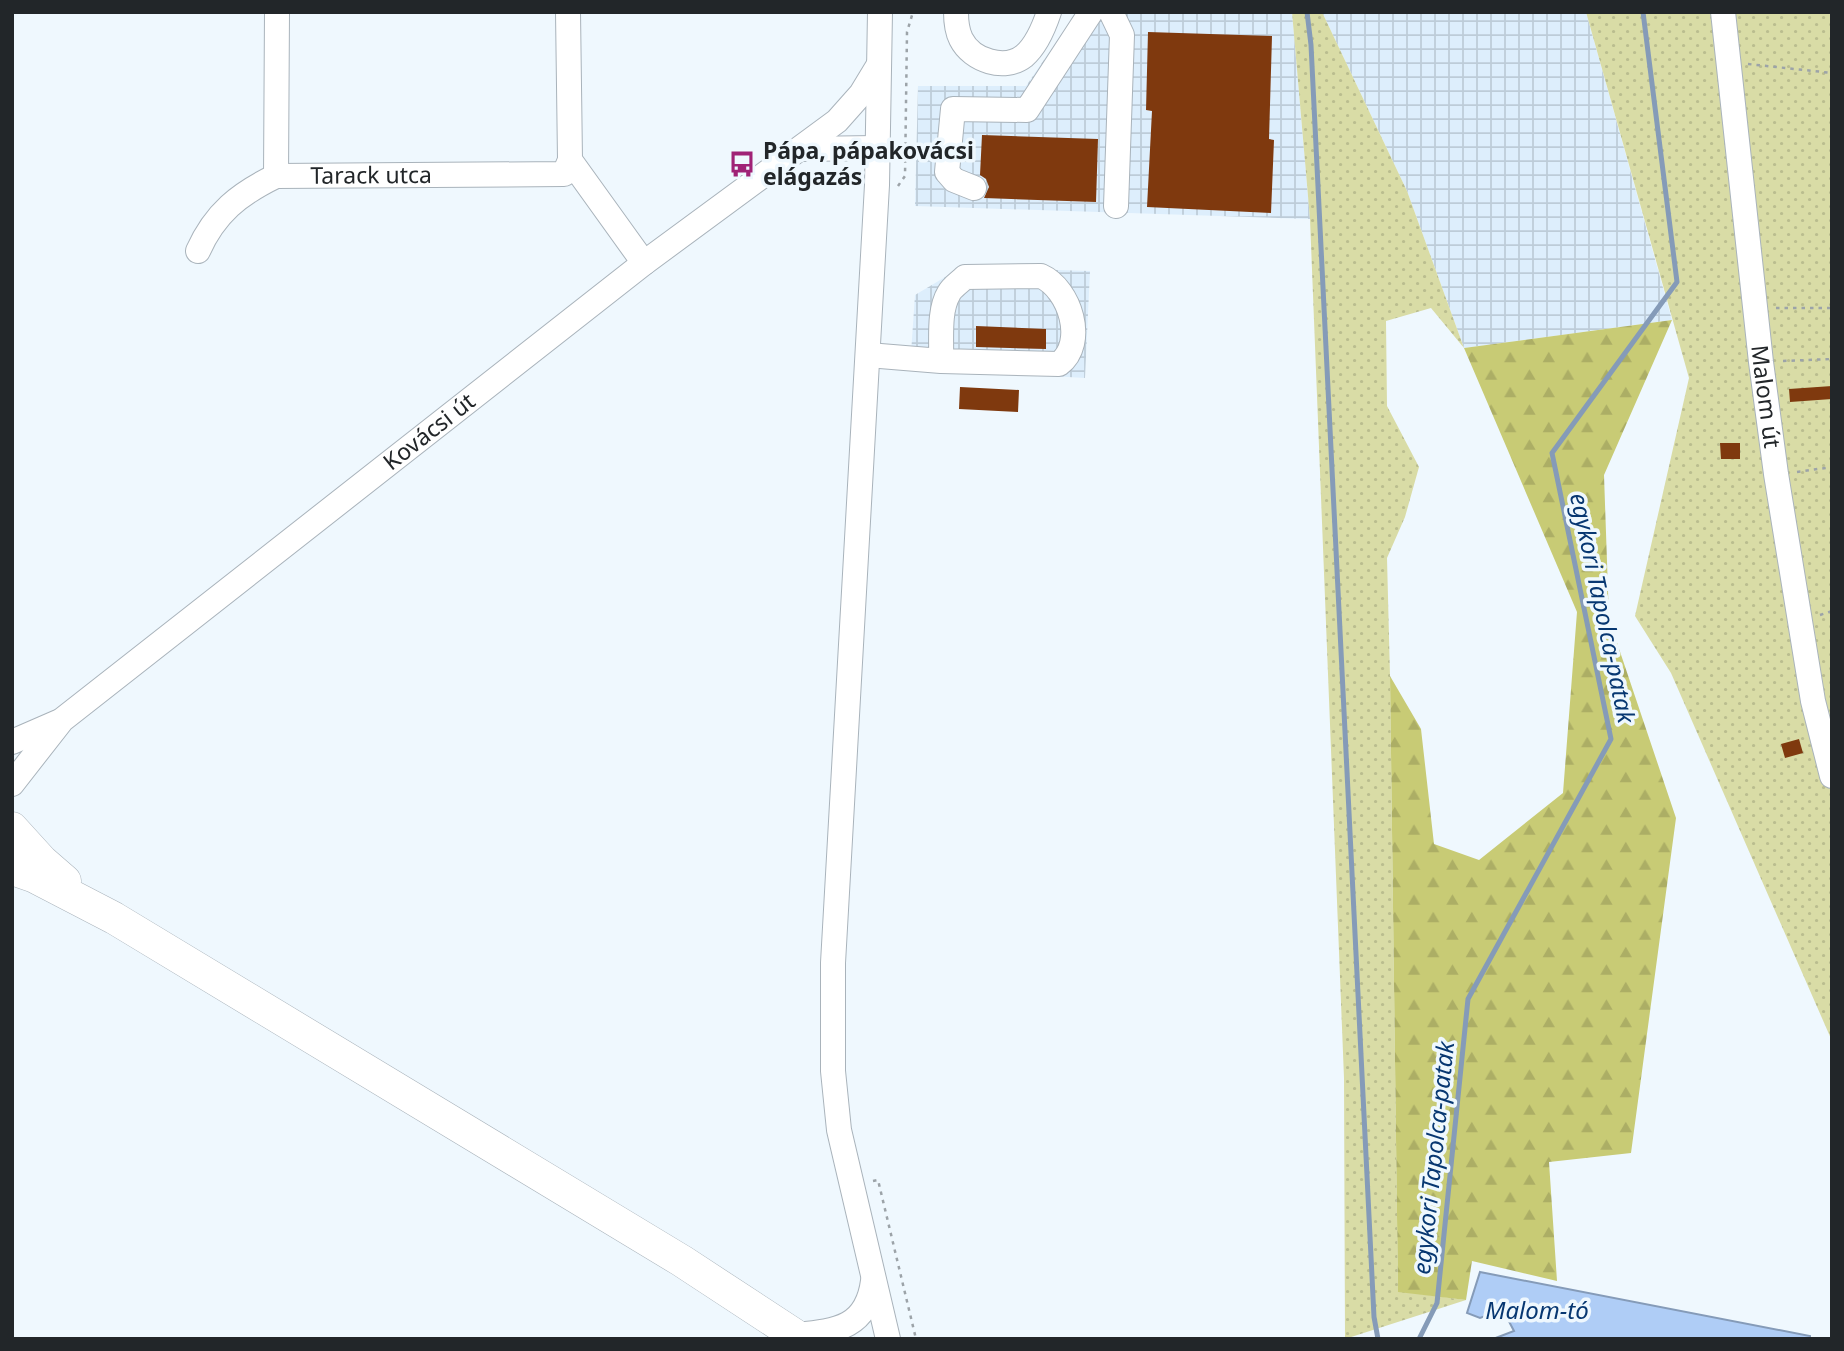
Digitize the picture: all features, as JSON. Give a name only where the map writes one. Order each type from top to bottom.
[{"type":"main road","points":[[12,828],[49,868],[114,918]]},
{"type":"main road","points":[[12,869],[35,877],[114,918],[671,1254],[799,1337]]},
{"type":"street","points":[[276,176],[277,12]]},
{"type":"street","points":[[568,12],[570,160],[644,264]]},
{"type":"street","points":[[880,12],[877,185],[833,963],[833,1072],[839,1130],[888,1339]]},
{"type":"street","points":[[956,12],[962,40],[969,50],[992,62],[1003,63],[1015,61],[1025,55],[1040,33],[1049,12]]},
{"type":"street","points":[[974,188],[954,180],[947,172],[953,109],[1027,110],[1091,12]]},
{"type":"street","points":[[1111,12],[1122,35],[1116,206]]},
{"type":"street","name":"Malom út","points":[[1723,12],[1761,362],[1776,474],[1813,701],[1832,776]]},
{"type":"street","name":"Kovácsi út","points":[[12,742],[62,720],[644,264],[837,121],[861,94],[878,65]]},
{"type":"street","points":[[837,121],[861,120],[877,140]]},
{"type":"street","points":[[800,149],[877,140]]},
{"type":"street","name":"Tarack utca","points":[[198,251],[208,228],[217,216],[257,185],[276,176],[564,174],[570,160]]},
{"type":"street","points":[[868,355],[941,361],[1059,364],[1067,358],[1071,348],[1073,321],[1064,300],[1051,281],[1041,276],[965,277],[949,293],[946,300],[941,361]]},
{"type":"street","name":"Kovácsi út","points":[[12,785],[62,720]]},
{"type":"street","points":[[799,1337],[833,1331],[847,1326],[861,1315],[871,1300],[874,1276]]},
{"type":"path","points":[[877,185],[899,187],[905,176],[907,32],[914,12]]},
{"type":"path","points":[[1727,62],[1832,73]]},
{"type":"path","points":[[1755,308],[1832,307]]},
{"type":"path","points":[[1761,362],[1832,359]]},
{"type":"path","points":[[1776,474],[1832,467]]},
{"type":"path","points":[[852,1183],[878,1180],[916,1339]]},
{"type":"shaded area","points":[[1077,12],[1292,12],[1310,219],[915,206],[918,86],[1026,86]]},
{"type":"shaded area","points":[[1322,12],[1586,12],[1672,320],[1464,348],[1407,191]]},
{"type":"shaded area","points":[[962,267],[1090,271],[1085,378],[910,368],[915,295]]},
{"type":"green space","points":[[1292,12],[1322,12],[1407,191],[1464,348],[1431,308],[1386,321],[1387,406],[1419,467],[1405,517],[1387,558],[1398,1291],[1466,1300],[1345,1339],[1344,1078],[1310,219]]},
{"type":"green space","points":[[1586,12],[1832,12],[1832,1041],[1671,673],[1635,616],[1689,378]]},
{"type":"green space","points":[[1672,320],[1604,475],[1609,619],[1676,818],[1631,1153],[1549,1162],[1557,1281],[1472,1261],[1466,1300],[1398,1292],[1390,676],[1421,729],[1434,844],[1479,860],[1563,793],[1577,612],[1464,348]]},
{"type":"water","name":"Malom-tó","points":[[1480,1272],[1810,1336],[1810,1339],[1493,1339],[1514,1331],[1503,1310],[1480,1318],[1467,1313]]},
{"type":"building","points":[[1148,32],[1272,36],[1269,139],[1274,140],[1271,213],[1147,207],[1152,111],[1146,110]]},
{"type":"building","points":[[982,135],[1098,139],[1096,202],[984,198],[989,187],[986,179],[980,175]]},
{"type":"building","points":[[976,326],[1046,329],[1046,349],[976,347]]},
{"type":"building","points":[[1832,386],[1832,399],[1790,402],[1789,389]]},
{"type":"building","points":[[960,387],[1019,390],[1018,412],[959,409]]},
{"type":"building","points":[[1720,443],[1740,443],[1740,459],[1721,459]]},
{"type":"building","points":[[1799,739],[1803,753],[1785,758],[1781,744]]},
{"type":"waterway","points":[[1307,12],[1311,45],[1374,1317],[1378,1339]]},
{"type":"waterway","name":"egykori Tapolca-patak","points":[[1419,1339],[1437,1303],[1468,999],[1611,739],[1552,453],[1677,282],[1643,12]]},
{"type":"place","name":"Pápa, pápakovácsi elágazás","points":[[742,164]]}]
